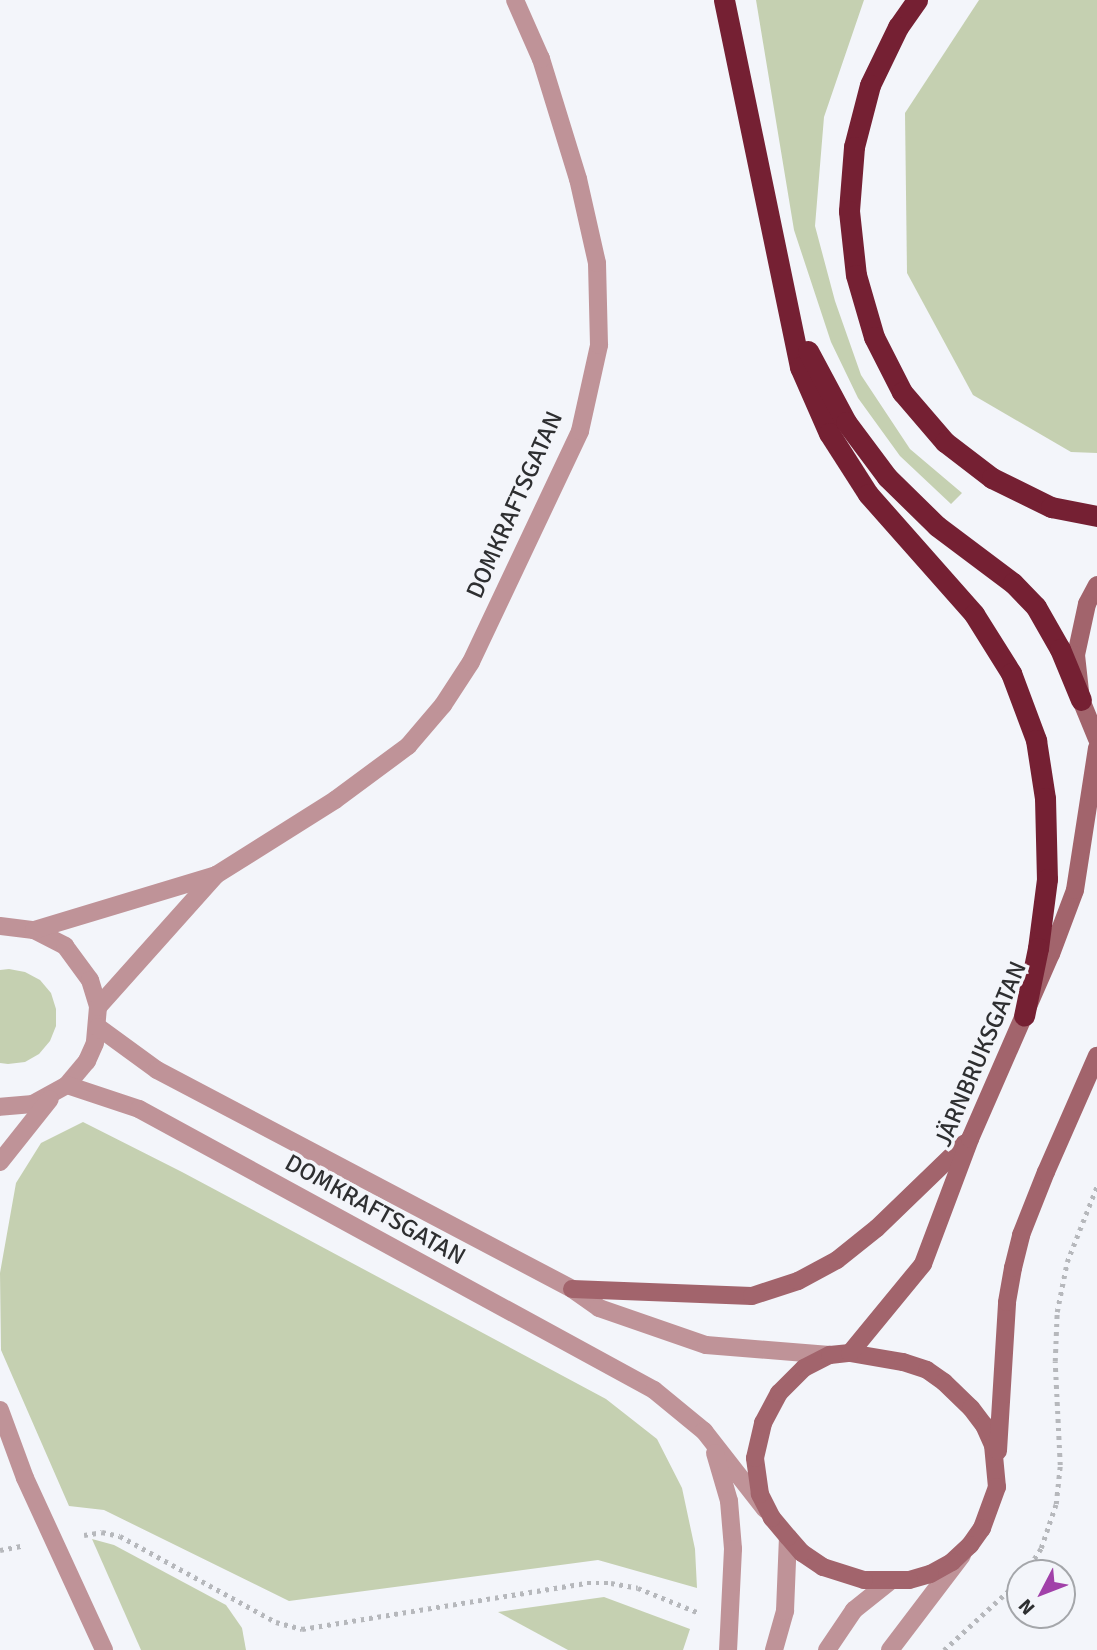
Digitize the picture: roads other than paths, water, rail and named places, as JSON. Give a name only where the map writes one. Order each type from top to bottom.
[{"type":"highway","points":[[724,0],[800,367],[829,433],[868,494],[974,614],[1011,673],[1036,740],[1045,798],[1047,879],[1038,948],[1024,1016]]},
{"type":"highway","points":[[917,0],[898,27],[870,85],[854,147],[849,211],[856,275],[874,337],[902,392],[945,442],[992,478],[1051,507],[1097,516]]},
{"type":"highway","points":[[787,297],[813,362],[846,422],[887,477],[937,526],[1013,583],[1036,607],[1060,649],[1081,700]]},
{"type":"street","name":"DOMKRAFTSGATAN","points":[[34,930],[216,875],[335,800],[408,746],[443,705],[471,662],[580,431],[599,345],[597,263],[575,167],[541,59],[515,0]]},
{"type":"street","points":[[1097,585],[1087,604],[1076,655],[1081,700],[1097,739]]},
{"type":"street","name":"JÄRNBRUKSGATAN","points":[[850,1353],[923,1264],[970,1139],[1024,1016],[1074,890],[1097,748]]},
{"type":"street","name":"DOMKRAFTSGATAN","points":[[98,1007],[216,875]]},
{"type":"street","points":[[0,926],[34,930],[65,946],[82,965],[98,1007],[98,1027],[87,1061],[67,1085],[51,1097],[0,1162]]},
{"type":"street","name":"DOMKRAFTSGATAN","points":[[98,1027],[157,1070],[572,1289],[599,1308],[706,1345],[830,1354]]},
{"type":"street","points":[[890,1650],[970,1545],[991,1509],[997,1487],[1007,1302],[1016,1257],[1046,1172],[1097,1056]]},
{"type":"street","name":"DOMKRAFTSGATAN","points":[[67,1085],[139,1110],[654,1390],[704,1431]]},
{"type":"street","points":[[0,1107],[33,1104],[51,1097]]},
{"type":"street","points":[[572,1289],[752,1296],[798,1281],[837,1260],[877,1228],[970,1139]]},
{"type":"street","points":[[772,1518],[760,1494],[755,1458],[763,1423],[779,1393],[804,1368],[830,1354],[850,1353],[903,1362],[927,1370],[944,1382],[984,1425],[997,1465]]},
{"type":"street","points":[[0,1410],[25,1478],[104,1650]]},
{"type":"street","points":[[704,1431],[788,1537],[803,1553],[823,1567],[864,1580],[889,1582],[930,1574],[952,1562],[970,1545]]},
{"type":"street","points":[[704,1431],[720,1462],[729,1501],[733,1549],[728,1650]]},
{"type":"street","points":[[774,1650],[785,1611],[788,1537]]},
{"type":"street","points":[[827,1650],[855,1610],[889,1582]]}]
